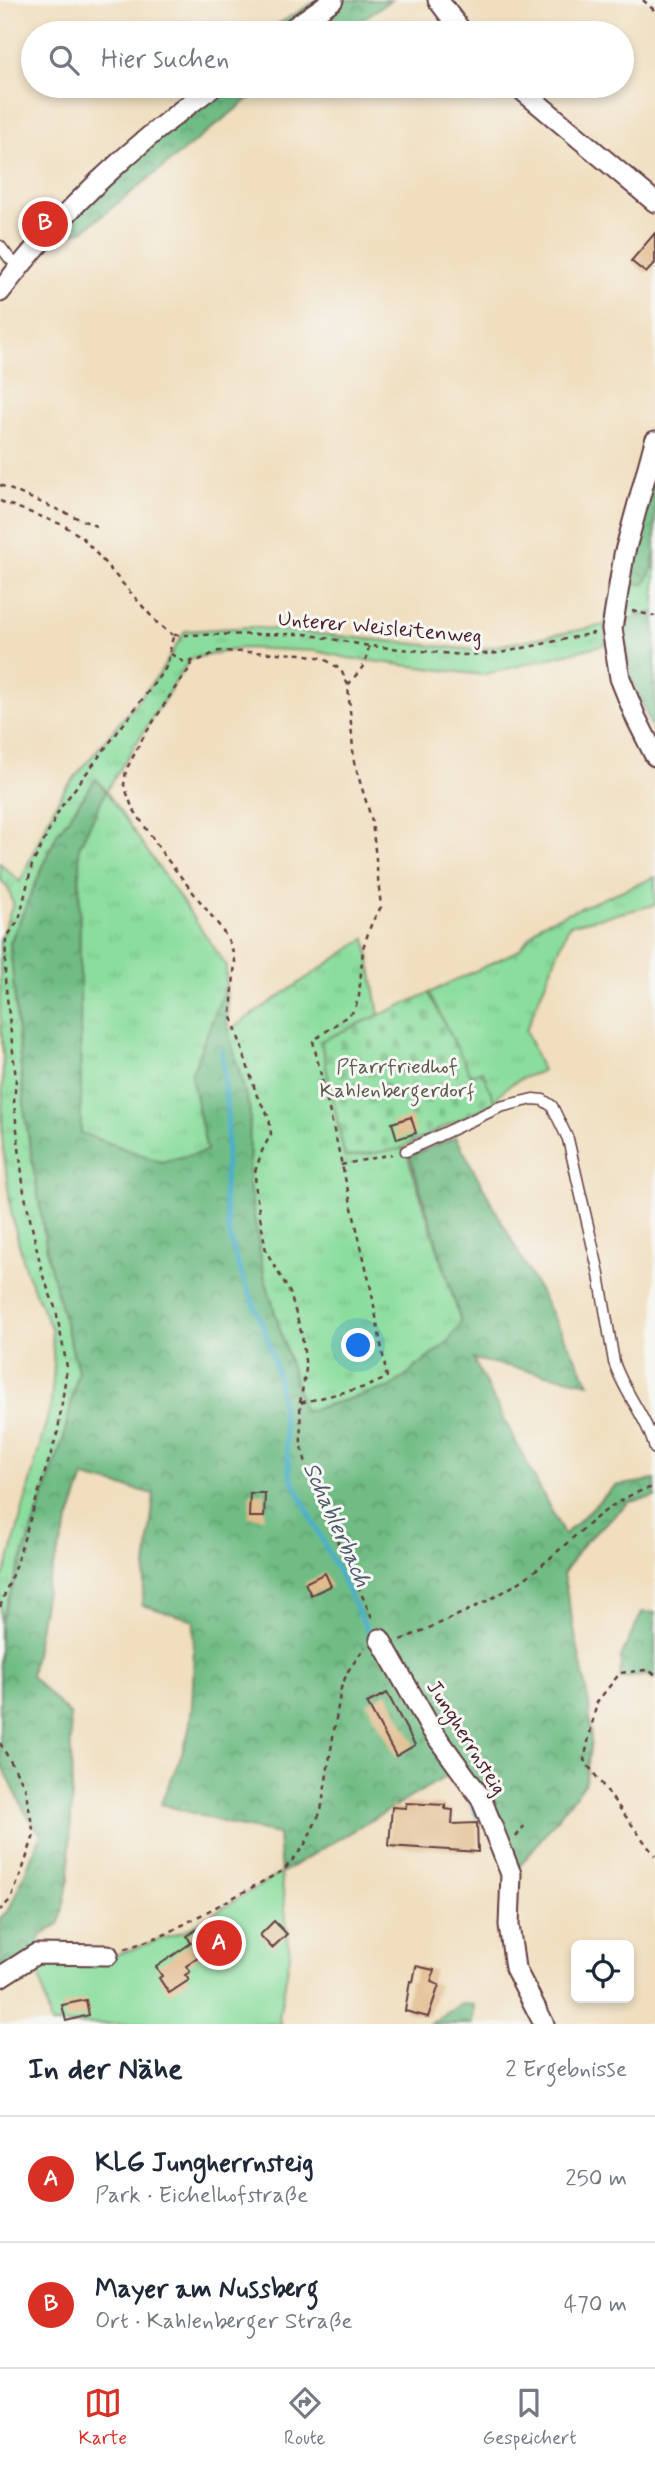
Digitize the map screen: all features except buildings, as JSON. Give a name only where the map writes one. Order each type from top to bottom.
[{"type":"street","points":[[303,21],[333,0]]},
{"type":"street","points":[[438,0],[454,21]]},
{"type":"street","points":[[0,292],[71,207],[152,135],[199,98]]},
{"type":"street","points":[[531,98],[655,202]]},
{"type":"street","points":[[655,441],[624,555],[613,619],[620,678],[655,756]]},
{"type":"street","name":"Jungherrnsteig","points":[[381,1643],[431,1729],[481,1798],[510,1874],[509,1925],[515,1968],[544,2024]]},
{"type":"street","points":[[0,1977],[36,1954],[108,1955]]},
{"type":"lane","points":[[0,246],[19,267]]},
{"type":"lane","points":[[406,1151],[500,1107],[533,1099],[543,1100],[552,1107],[568,1139],[598,1269],[614,1362],[618,1375],[648,1426],[655,1449]]},
{"type":"path","points":[[643,0],[655,11]]},
{"type":"path","points":[[0,485],[96,526]]},
{"type":"path","points":[[0,501],[64,525],[82,537],[159,625],[174,635],[165,669],[61,807],[32,865],[19,920],[6,938],[5,979],[24,1192],[43,1276],[56,1310],[67,1367],[58,1431],[0,1608]]},
{"type":"path","points":[[613,619],[655,616]]},
{"type":"path","name":"Unterer Weisleitenweg","points":[[174,635],[305,634],[369,646],[464,655],[500,653],[613,619]]},
{"type":"path","points":[[348,685],[366,664],[369,646]]},
{"type":"path","points":[[171,654],[184,662],[219,651],[302,654],[323,658],[341,670],[348,685],[354,762],[372,821],[381,908],[372,922],[363,948],[359,996],[354,1011],[313,1041],[371,1289],[387,1378],[365,1388],[300,1403]]},
{"type":"path","points":[[192,661],[191,667],[144,736],[126,770],[124,785],[132,807],[163,854],[221,928],[233,953],[235,961],[231,1014],[257,1096],[269,1117],[271,1134],[255,1172],[266,1251],[290,1293],[302,1335],[306,1369],[300,1403],[301,1445],[312,1485],[373,1620]]},
{"type":"path","points":[[341,1165],[406,1151]]},
{"type":"path","points":[[108,1955],[166,1934],[284,1870],[304,1846],[321,1811],[341,1688],[348,1671],[381,1643],[492,1598],[549,1559],[618,1500],[638,1490],[655,1487]]},
{"type":"path","points":[[655,1674],[646,1670],[620,1673],[597,1702],[584,1760],[655,1856]]},
{"type":"path","points":[[0,1743],[24,1787],[34,1835],[23,1871],[10,1899],[0,1910]]},
{"type":"green space","points":[[318,0],[391,0],[360,21],[283,21]]},
{"type":"green space","points":[[187,98],[250,98],[84,230],[50,241]]},
{"type":"green space","points":[[655,431],[653,567],[645,584],[615,584],[641,465]]},
{"type":"green space","points":[[655,552],[655,612],[605,625],[615,584],[653,567]]},
{"type":"green space","points":[[655,612],[655,736],[630,675],[623,621]]},
{"type":"green space","points":[[605,625],[606,644],[482,675],[348,658],[316,651],[242,648],[190,659],[106,791],[97,780],[57,834],[10,943],[25,1115],[49,1263],[78,1371],[64,1437],[0,1623],[0,1585],[51,1404],[54,1365],[51,1328],[26,1272],[11,1212],[2,1137],[0,941],[13,904],[9,890],[0,879],[0,863],[20,882],[65,789],[158,676],[185,631],[251,627],[475,650]]},
{"type":"green space","points":[[96,779],[106,791],[79,847],[81,1133],[161,1162],[207,1151],[191,1075],[226,985],[228,1031],[250,1111],[249,1185],[263,1271],[304,1412],[391,1387],[448,1342],[461,1322],[410,1156],[456,1137],[589,1383],[473,1359],[564,1535],[615,1486],[655,1480],[655,1497],[629,1502],[583,1544],[563,1574],[589,1704],[591,1742],[585,1783],[519,1867],[486,1797],[452,1773],[281,1873],[278,1834],[233,1825],[161,1804],[181,1755],[190,1723],[194,1620],[142,1605],[154,1494],[84,1477],[47,1585],[31,1676],[70,1715],[72,1787],[69,1879],[60,1923],[41,1936],[35,1959],[0,1983],[0,1918],[9,1910],[41,1835],[24,1810],[0,1761],[0,1623],[64,1437],[78,1371],[49,1263],[25,1115],[10,943],[57,834]]},
{"type":"green space","points":[[106,791],[226,965],[226,985],[191,1075],[207,1151],[161,1162],[81,1133],[79,847]]},
{"type":"green space","points":[[655,877],[655,905],[569,925],[526,1030],[542,1071],[509,1086],[495,1102],[482,1071],[471,1076],[429,993],[519,950],[541,924]]},
{"type":"green space","points":[[366,938],[379,1015],[321,1041],[345,1157],[400,1149],[406,1151],[461,1322],[448,1342],[391,1387],[304,1412],[263,1271],[249,1185],[250,1111],[228,1031]]},
{"type":"green space","name":"Pfarrfriedhof Kahlenbergerdorf","points":[[429,993],[471,1075],[482,1071],[495,1102],[400,1149],[345,1157],[321,1041]]},
{"type":"green space","points":[[642,1612],[655,1613],[655,1679],[647,1675],[620,1679],[621,1657]]},
{"type":"green space","points":[[281,1873],[290,1955],[279,2018],[281,2024],[51,2024],[35,1959],[113,1956],[184,1931]]},
{"type":"green space","points":[[461,2004],[474,2005],[473,2024],[430,2024]]},
{"type":"waterway","name":"Schablerbach","points":[[222,1050],[228,1129],[224,1196],[229,1234],[238,1265],[265,1331],[278,1376],[290,1475],[374,1644]]},
{"type":"waterway","name":"Schablerbach","points":[[469,1797],[478,1817]]},
{"type":"place","name":"Mayer am Nussberg","points":[[45,224]]},
{"type":"place","name":"KLG Jungherrnsteig","points":[[219,1943]]}]
